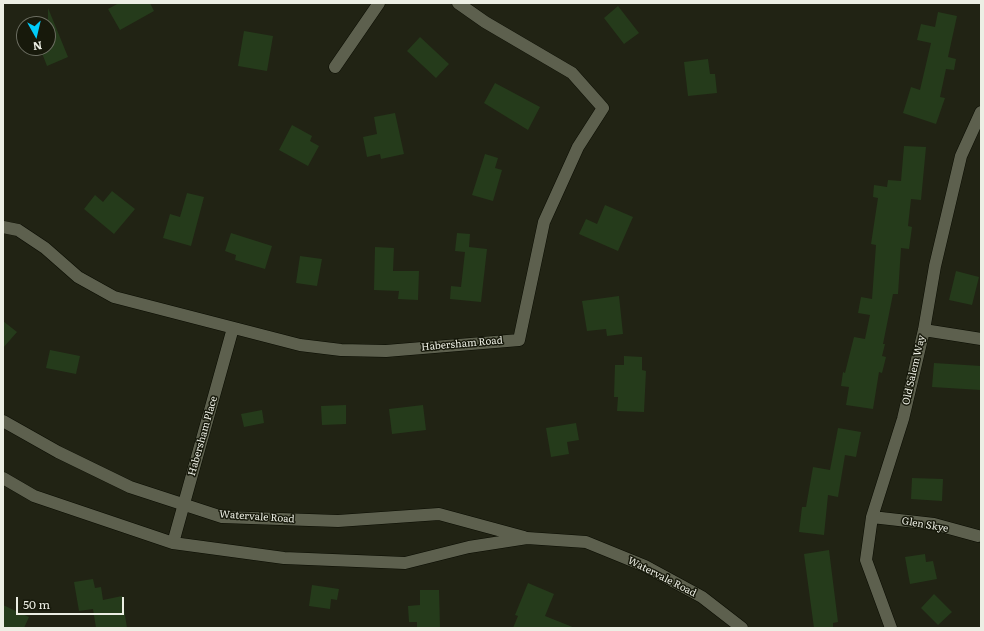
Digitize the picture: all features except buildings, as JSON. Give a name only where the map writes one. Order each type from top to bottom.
[{"type":"street","points":[[335,67],[379,3]]},
{"type":"street","name":"Habersham Road","points":[[3,227],[18,230],[45,248],[78,277],[114,297],[300,344],[341,350],[386,351],[519,340],[544,222],[578,147],[603,108],[572,73],[485,22],[458,3]]},
{"type":"street","name":"Old Salem Way","points":[[891,628],[866,560],[872,517],[903,419],[924,330],[935,266],[961,156],[981,112]]},
{"type":"street","name":"Habersham Place","points":[[173,543],[233,328]]},
{"type":"street","points":[[924,330],[981,339]]},
{"type":"street","name":"Watervale Road","points":[[3,421],[58,452],[130,487],[222,516],[267,520],[338,521],[439,514],[527,538],[586,542],[638,562],[702,597],[742,628]]},
{"type":"street","name":"Watervale Road","points":[[3,478],[34,496],[173,543],[284,558],[404,563],[469,547],[527,538]]},
{"type":"street","name":"Glen Skye","points":[[872,517],[934,524],[978,536]]}]
